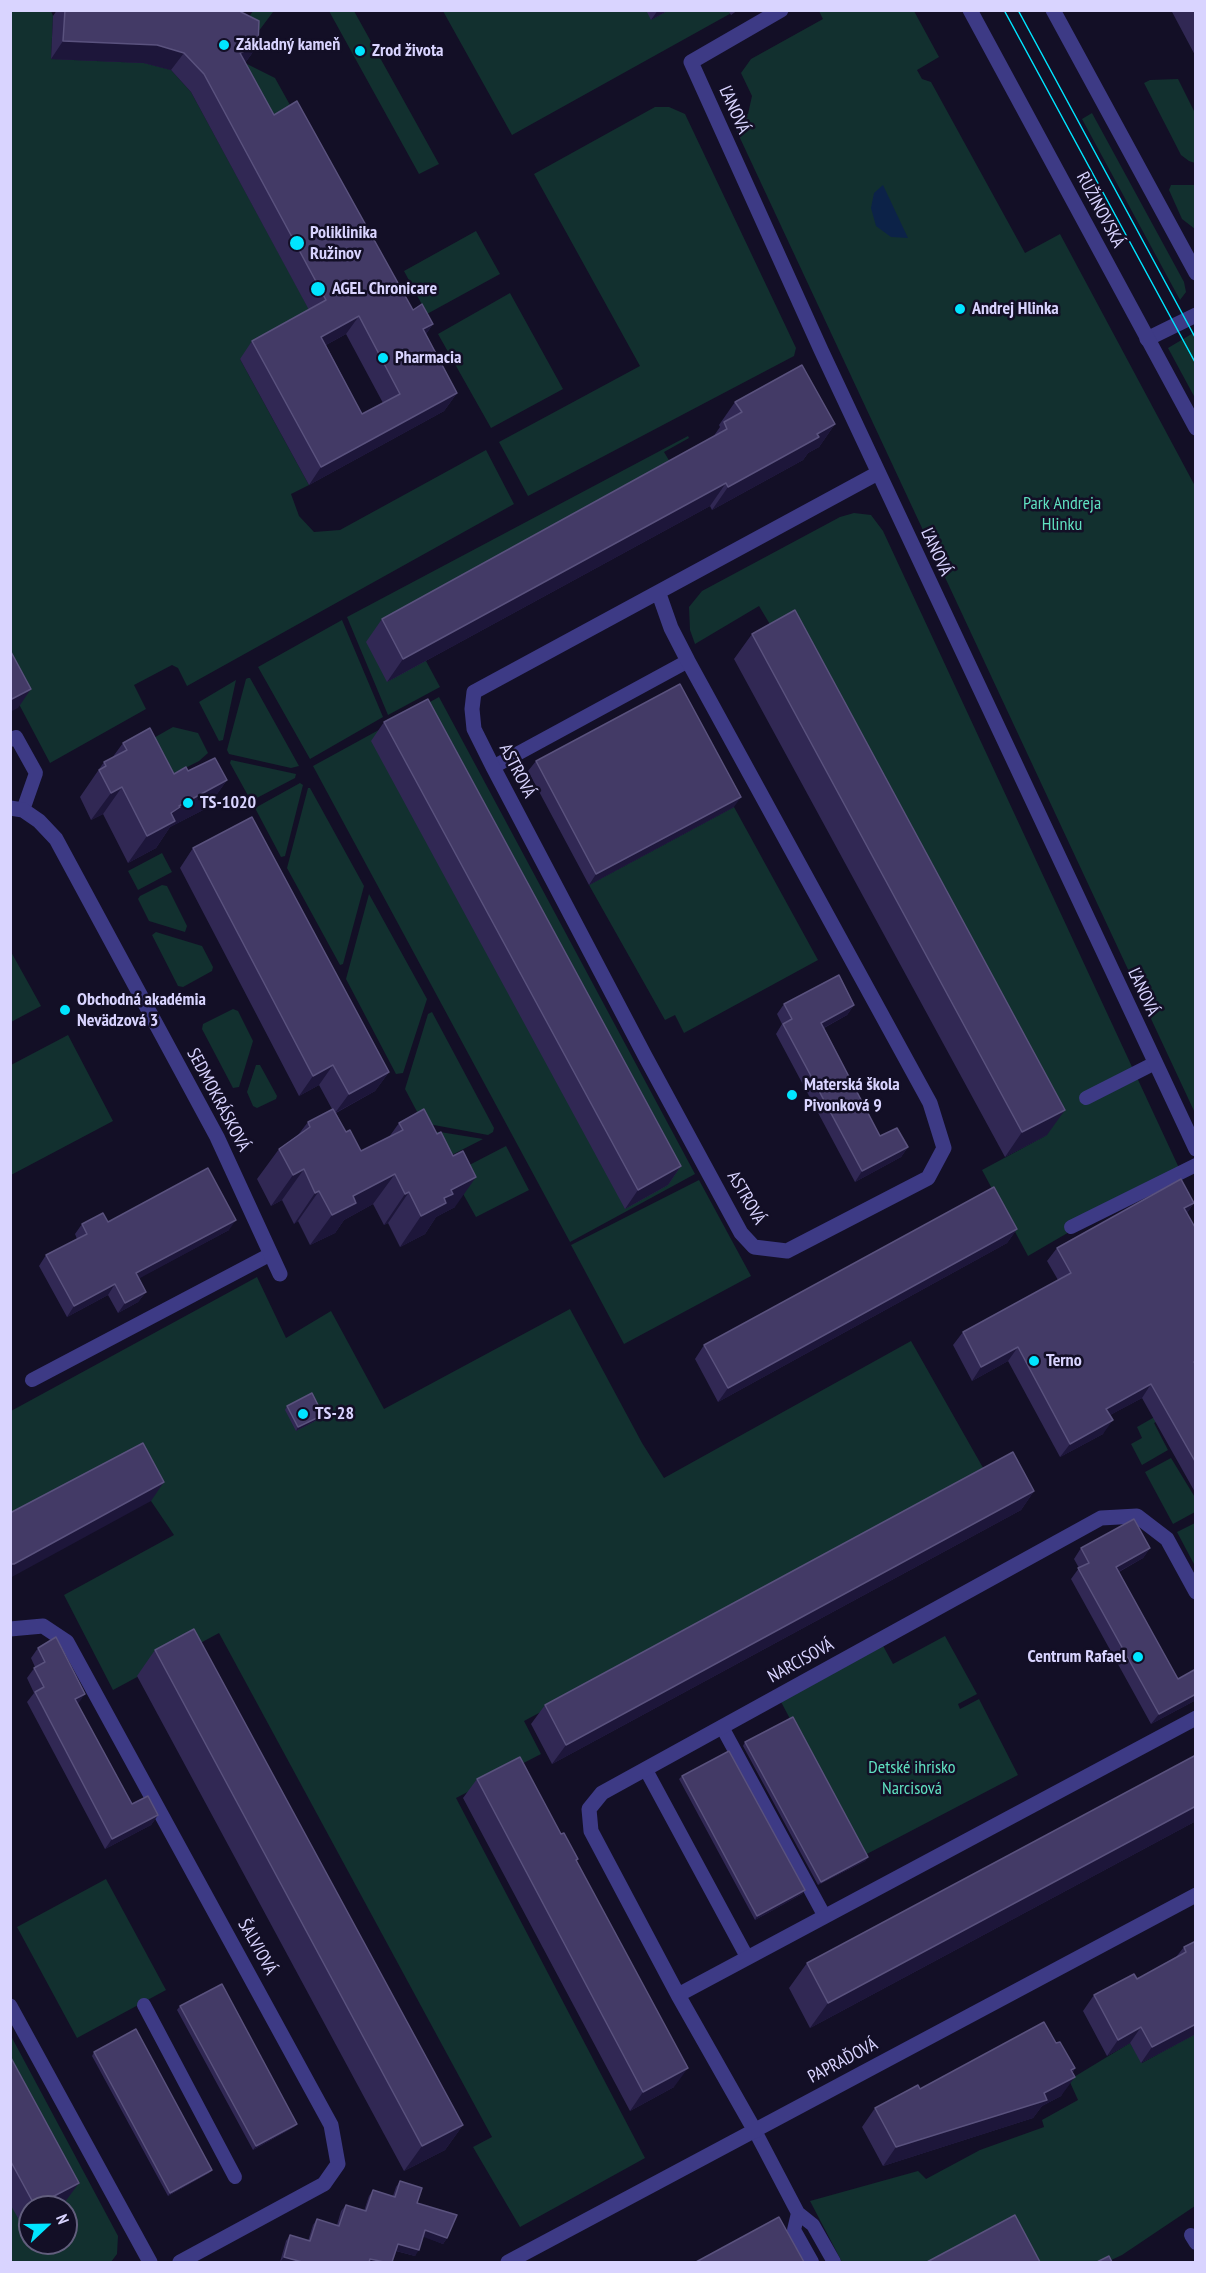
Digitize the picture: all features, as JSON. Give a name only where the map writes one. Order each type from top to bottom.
[{"type":"street","name":"ĽANOVÁ","points":[[781,10],[691,62],[878,473],[1196,1149]]},
{"type":"street","name":"RUŽINOVSKÁ","points":[[970,10],[1196,428]]},
{"type":"street","points":[[1053,10],[1196,273]]},
{"type":"street","points":[[1148,339],[1196,315]]},
{"type":"street","name":"ASTROVÁ","points":[[659,594],[671,628],[688,661],[930,1103],[944,1148],[928,1178],[787,1251],[754,1247],[741,1233],[493,767],[474,729],[472,708],[474,692],[659,594],[878,473]]},
{"type":"street","name":"SEDMOKRÁSKOVÁ","points":[[16,809],[39,821],[56,838],[217,1137],[280,1274]]},
{"type":"street","name":"NARCISOVÁ","points":[[754,2131],[678,1995],[591,1831],[589,1809],[602,1793],[1101,1518],[1137,1516],[1167,1539],[1196,1592]]},
{"type":"street","name":"ŠALVIOVÁ","points":[[10,1629],[43,1626],[67,1642],[331,2124],[338,2164],[324,2184],[180,2262]]},
{"type":"street","points":[[678,1995],[1196,1718]]},
{"type":"street","name":"PAPRAĎOVÁ","points":[[508,2262],[1196,1895]]},
{"type":"street","points":[[10,2006],[150,2262]]},
{"type":"lane","points":[[493,767],[688,661]]},
{"type":"lane","points":[[10,740],[16,737],[36,773],[16,809]]},
{"type":"lane","points":[[1086,1098],[1155,1063]]},
{"type":"lane","points":[[1071,1227],[1196,1165]]},
{"type":"lane","points":[[32,1380],[271,1254]]},
{"type":"lane","points":[[722,1727],[824,1915]]},
{"type":"lane","points":[[646,1770],[747,1957]]},
{"type":"lane","points":[[144,2006],[235,2176]]},
{"type":"lane","points":[[754,2131],[798,2213],[813,2225],[834,2262]]},
{"type":"lane","points":[[798,2213],[794,2230],[812,2262]]},
{"type":"green space","points":[[10,11],[51,11],[53,16],[51,59],[144,63],[171,70],[191,92],[315,320],[240,359],[309,485],[291,494],[299,516],[314,532],[340,530],[486,450],[514,504],[187,686],[178,668],[172,665],[134,685],[146,709],[50,763],[11,689]]},
{"type":"green space","points":[[253,11],[273,12],[258,32],[238,33]]},
{"type":"green space","points":[[329,11],[354,11],[439,164],[419,174]]},
{"type":"green space","points":[[443,11],[735,11],[512,135]]},
{"type":"green space","name":"Park Andreja Hlinku","points":[[819,11],[914,11],[939,57],[917,70],[922,79],[931,82],[1025,253],[1060,234],[1195,486],[1195,1113],[733,123],[748,114],[752,96],[741,73],[751,59],[823,19]]},
{"type":"green space","points":[[245,63],[275,78],[305,132],[270,150]]},
{"type":"green space","points":[[1178,79],[1195,113],[1195,163],[1181,155],[1144,83],[1150,80]]},
{"type":"green space","points":[[655,107],[669,107],[685,114],[796,348],[794,356],[528,496],[499,442],[640,366],[534,174]]},
{"type":"green space","points":[[1092,113],[1184,282],[1186,292],[1180,300],[1082,119]]},
{"type":"green space","points":[[1171,185],[1195,185],[1195,229],[1182,219],[1169,190]]},
{"type":"green space","points":[[476,231],[500,274],[427,314],[404,271]]},
{"type":"green space","points":[[510,293],[563,389],[491,428],[438,334]]},
{"type":"green space","points":[[1195,332],[1195,398],[1168,348]]},
{"type":"green space","points":[[688,436],[689,438],[664,452],[676,472],[426,661],[440,687],[388,715],[347,617]]},
{"type":"green space","points":[[854,513],[871,515],[883,531],[1179,1168],[1028,1256],[982,1170],[1047,1135],[759,606],[695,644],[690,630],[689,607],[702,591],[840,517]]},
{"type":"green space","points":[[342,620],[383,717],[310,759],[258,667]]},
{"type":"green space","points":[[248,678],[299,766],[291,768],[229,754],[227,750]]},
{"type":"green space","points":[[236,680],[223,740],[219,741],[199,702]]},
{"type":"green space","points":[[439,697],[695,1174],[570,1242],[313,766]]},
{"type":"green space","points":[[173,727],[198,733],[208,753],[199,761],[156,783],[136,748]]},
{"type":"green space","points":[[231,760],[296,774],[295,778],[251,801],[230,763]]},
{"type":"green space","points":[[300,783],[303,785],[285,856],[281,857],[255,808]]},
{"type":"green space","points":[[308,788],[364,886],[343,964],[340,965],[287,868]]},
{"type":"green space","points":[[734,807],[818,960],[684,1033],[675,1015],[665,1020],[589,885]]},
{"type":"green space","points":[[162,853],[172,872],[138,890],[128,871]]},
{"type":"green space","points":[[162,885],[167,886],[187,926],[185,932],[149,921],[138,899]]},
{"type":"green space","points":[[369,894],[427,999],[403,1073],[396,1074],[346,979]]},
{"type":"green space","points":[[156,932],[202,946],[213,967],[212,971],[183,987],[178,986],[152,935]]},
{"type":"green space","points":[[10,950],[41,1006],[11,1022],[10,1022]]},
{"type":"green space","points":[[233,1009],[238,1011],[253,1041],[239,1087],[233,1088],[202,1029],[203,1024]]},
{"type":"green space","points":[[432,1012],[494,1128],[493,1132],[488,1135],[423,1123],[405,1089],[428,1014]]},
{"type":"green space","points":[[68,1035],[113,1121],[11,1175],[11,1065]]},
{"type":"green space","points":[[256,1065],[260,1065],[277,1096],[276,1099],[257,1108],[253,1106],[247,1092]]},
{"type":"green space","points":[[432,1132],[440,1132],[483,1139],[444,1159]]},
{"type":"green space","points":[[506,1146],[529,1190],[476,1217],[452,1174]]},
{"type":"green space","points":[[699,1180],[751,1276],[624,1344],[571,1245]]},
{"type":"green space","points":[[257,1277],[286,1338],[331,1311],[384,1409],[570,1309],[642,1443],[664,1478],[911,1341],[986,1473],[524,1721],[541,1754],[456,1798],[645,2158],[520,2227],[473,2147],[492,2137],[219,1633],[113,1690],[64,1595],[174,1535],[151,1501],[11,1525],[11,1411]]},
{"type":"green space","points":[[1195,1394],[1195,1401],[1154,1423],[1168,1450],[1142,1465],[1131,1444],[1142,1438],[1137,1427]]},
{"type":"green space","points":[[1171,1458],[1196,1499],[1195,1512],[1173,1524],[1145,1472]]},
{"type":"green space","points":[[1195,1523],[1195,1566],[1177,1532]]},
{"type":"green space","name":"Detské ihrisko Narcisová","points":[[945,1636],[977,1694],[958,1704],[960,1709],[979,1699],[1018,1775],[863,1856],[780,1700],[882,1644],[893,1664]]},
{"type":"green space","points":[[106,1879],[166,1990],[77,2038],[17,1927]]},
{"type":"green space","points":[[1195,2034],[1195,2206],[1122,2255],[1107,2262],[842,2262],[810,2201],[918,2171],[926,2179],[980,2150],[1044,2127],[1042,2120],[1078,2100],[1069,2080],[1130,2043],[1142,2063]]},
{"type":"green space","points":[[11,2036],[118,2236],[117,2254],[111,2262],[11,2262],[10,2204],[18,2211],[18,2255],[78,2255],[78,2195],[62,2195],[11,2101]]},
{"type":"water","points":[[883,185],[908,238],[891,237],[876,226],[871,208],[874,193]]},
{"type":"building","points":[[65,10],[242,10],[241,12],[259,21],[258,45],[240,53],[274,115],[297,101],[413,310],[422,304],[433,324],[423,329],[457,393],[321,467],[252,341],[326,300],[204,74],[184,53],[157,45],[63,41]],"holes":[[[359,316],[400,394],[362,414],[321,337]]]},
{"type":"building","points":[[802,365],[835,424],[817,434],[819,437],[728,487],[726,483],[403,659],[382,619],[727,429],[724,422],[742,412],[735,402]]},
{"type":"building","points":[[795,610],[1065,1110],[1022,1132],[752,634]]},
{"type":"building","points":[[10,650],[31,689],[10,700]]},
{"type":"building","points":[[680,684],[741,797],[596,874],[536,761]]},
{"type":"building","points":[[428,699],[681,1166],[638,1190],[384,722]]},
{"type":"building","points":[[150,728],[174,774],[186,767],[188,771],[215,758],[227,780],[179,806],[171,813],[175,821],[147,836],[122,787],[111,793],[99,770],[106,766],[104,762],[127,750],[123,743]]},
{"type":"building","points":[[252,817],[389,1072],[349,1094],[333,1065],[313,1076],[193,848]]},
{"type":"building","points":[[839,975],[854,1005],[821,1023],[880,1136],[897,1128],[908,1147],[862,1171],[783,1024],[792,1019],[784,1004]]},
{"type":"building","points":[[333,1109],[346,1132],[350,1130],[361,1151],[403,1130],[399,1123],[424,1109],[437,1134],[441,1132],[453,1156],[463,1151],[476,1177],[451,1190],[453,1194],[444,1198],[446,1203],[421,1216],[409,1192],[405,1194],[395,1174],[353,1196],[356,1203],[332,1215],[319,1191],[315,1193],[304,1169],[293,1175],[279,1149],[310,1127],[308,1122]]},
{"type":"building","points":[[208,1168],[236,1220],[136,1273],[146,1292],[125,1303],[115,1284],[74,1306],[46,1255],[87,1234],[82,1224],[103,1213],[108,1222]]},
{"type":"building","points":[[1181,1179],[1194,1203],[1184,1208],[1196,1229],[1196,1361],[1194,1362],[1196,1365],[1196,1463],[1151,1384],[1106,1409],[1113,1420],[1070,1444],[1018,1347],[981,1367],[963,1332],[1071,1273],[1057,1248]]},
{"type":"building","points":[[994,1187],[1017,1229],[728,1388],[704,1345]]},
{"type":"building","name":"TS-28","points":[[312,1393],[323,1415],[298,1427],[287,1406]]},
{"type":"building","points":[[143,1443],[164,1482],[14,1564],[10,1564],[10,1513]]},
{"type":"building","points":[[1013,1452],[1034,1491],[566,1745],[545,1705]]},
{"type":"building","points":[[1134,1519],[1150,1548],[1116,1567],[1178,1679],[1194,1670],[1196,1674],[1196,1694],[1159,1714],[1078,1568],[1089,1563],[1081,1548]]},
{"type":"building","points":[[194,1629],[463,2125],[422,2146],[155,1650]]},
{"type":"building","points":[[56,1637],[85,1694],[75,1699],[132,1804],[148,1796],[158,1815],[112,1839],[35,1692],[44,1687],[34,1668],[45,1662],[38,1648]]},
{"type":"building","points":[[793,1717],[868,1857],[821,1882],[745,1742]]},
{"type":"building","points":[[729,1751],[805,1890],[757,1916],[682,1776]]},
{"type":"building","points":[[1196,1755],[1196,1806],[828,2003],[807,1963]]},
{"type":"building","points":[[520,1757],[561,1834],[564,1833],[578,1859],[576,1860],[688,2068],[643,2092],[477,1779]]},
{"type":"building","points":[[1196,1941],[1196,2024],[1152,2047],[1141,2027],[1118,2040],[1094,1995],[1134,1974],[1137,1979],[1186,1952],[1184,1947]]},
{"type":"building","points":[[222,1984],[297,2124],[256,2146],[180,2006]]},
{"type":"building","points":[[1044,2022],[1056,2043],[1060,2042],[1075,2068],[1071,2070],[1075,2077],[1044,2093],[1047,2100],[896,2147],[875,2108],[918,2085],[920,2089]]},
{"type":"building","points":[[136,2029],[212,2170],[170,2193],[94,2052]]},
{"type":"building","points":[[10,2056],[79,2183],[56,2195],[29,2195],[10,2160]]},
{"type":"building","points":[[400,2181],[422,2188],[417,2203],[457,2215],[447,2238],[425,2230],[419,2250],[398,2244],[392,2262],[370,2259],[369,2262],[302,2262],[284,2257],[290,2235],[310,2241],[317,2219],[339,2226],[346,2205],[366,2211],[373,2190],[395,2197]]},
{"type":"building","points":[[1015,2215],[1040,2262],[927,2262]]},
{"type":"building","points":[[779,2217],[804,2262],[696,2262]]},
{"type":"building","points":[[1109,2256],[1112,2262],[1097,2262]]},
{"type":"tram line","points":[[1004,10],[1196,364]]},
{"type":"tram line","points":[[1018,10],[1196,339]]},
{"type":"place","name":"Základný kameň","points":[[224,45]]},
{"type":"place","name":"Zrod života","points":[[360,51]]},
{"type":"place","name":"Poliklinika Ružinov","points":[[297,243]]},
{"type":"place","name":"AGEL Chronicare","points":[[318,289]]},
{"type":"place","name":"Andrej Hlinka","points":[[960,309]]},
{"type":"place","name":"Pharmacia","points":[[383,358]]},
{"type":"place","name":"TS-1020","points":[[188,803]]},
{"type":"place","name":"Obchodná akadémia Nevädzová 3","points":[[65,1010]]},
{"type":"place","name":"Materská škola Pivonková 9","points":[[792,1095]]},
{"type":"place","name":"Terno","points":[[1034,1361]]},
{"type":"place","name":"TS-28","points":[[303,1414]]},
{"type":"place","name":"Centrum Rafael","points":[[1138,1657]]}]
